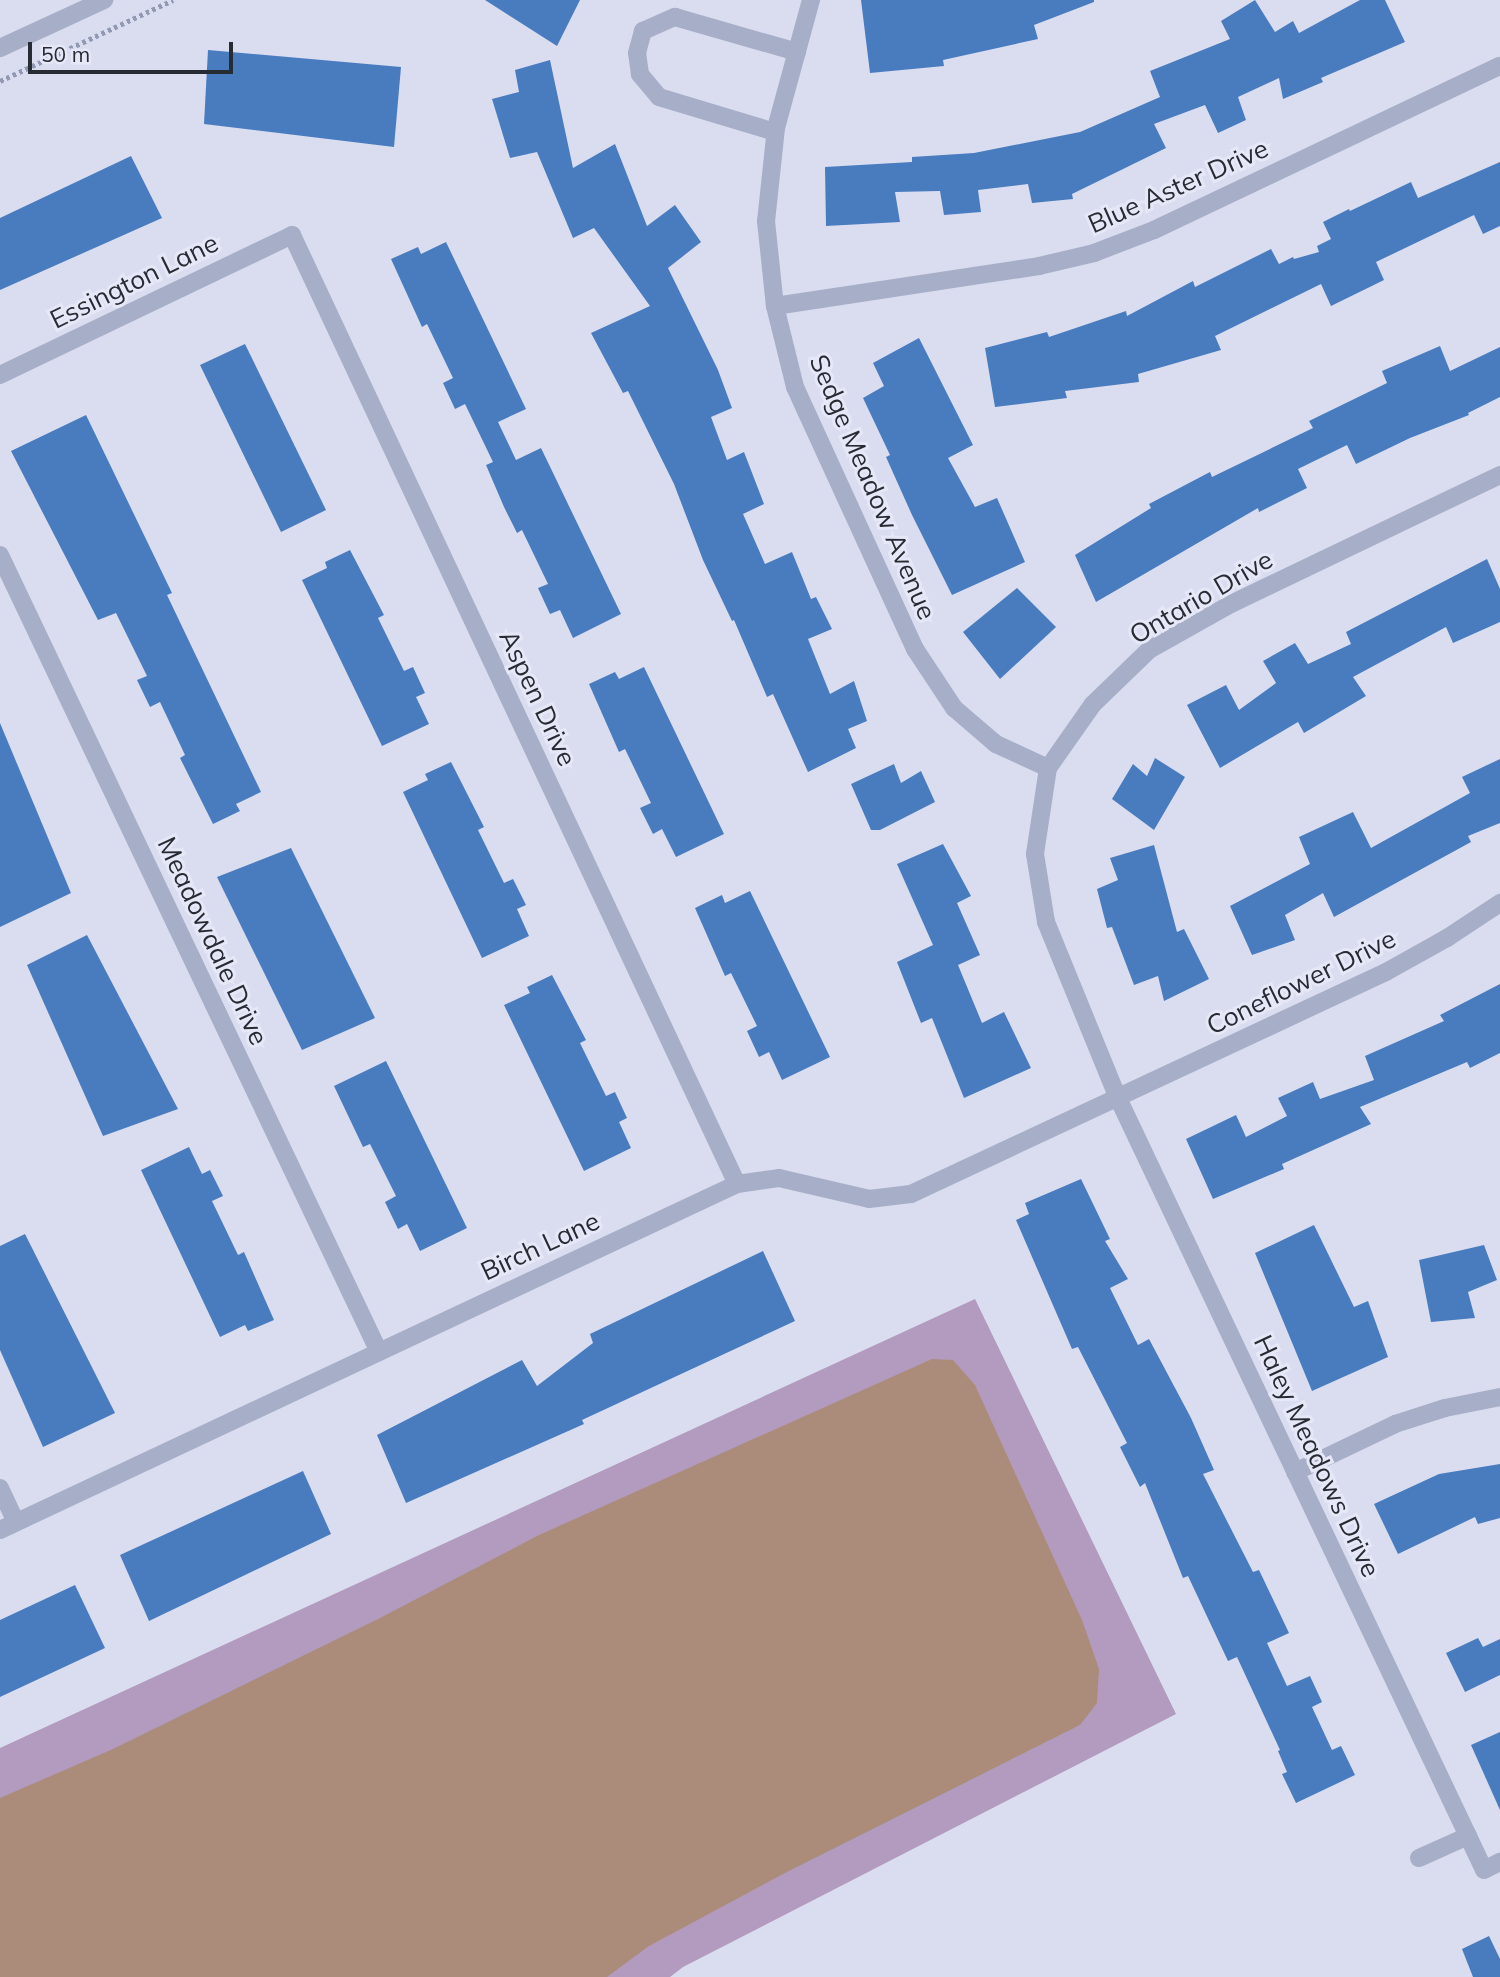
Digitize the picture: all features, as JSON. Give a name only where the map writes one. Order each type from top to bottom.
[{"type":"street","points":[[0,48],[104,0]]},
{"type":"street","name":"Sedge Meadow Avenue","points":[[811,0],[775,132],[766,221],[775,306],[795,387],[915,649],[954,708],[996,744],[1048,768]]},
{"type":"street","points":[[775,132],[659,97],[640,74],[637,53],[643,31],[675,17],[797,52]]},
{"type":"street","name":"Blue Aster Drive","points":[[775,306],[1039,265],[1094,253],[1154,230],[1500,66]]},
{"type":"street","name":"Essington Lane","points":[[0,375],[292,235]]},
{"type":"street","name":"Aspen Drive","points":[[292,235],[737,1184]]},
{"type":"street","name":"Ontario Drive","points":[[1118,1098],[1046,922],[1035,854],[1048,768],[1093,704],[1149,650],[1231,604],[1500,475]]},
{"type":"street","name":"Meadowdale Drive","points":[[0,555],[378,1350]]},
{"type":"street","name":"Coneflower Drive","points":[[1118,1098],[1386,972],[1447,938],[1500,902]]},
{"type":"street","name":"Birch Lane","points":[[8,1526],[378,1350],[737,1184],[779,1178],[869,1199],[911,1194],[1118,1098]]},
{"type":"street","name":"Haley Meadows Drive","points":[[1118,1098],[1468,1836],[1492,1866]]},
{"type":"street","points":[[1295,1472],[1395,1424],[1445,1408],[1500,1397]]},
{"type":"street","points":[[0,1488],[8,1526]]},
{"type":"street","points":[[1419,1858],[1468,1836]]},
{"type":"path","points":[[0,81],[173,0]]},
{"type":"shaded area","points":[[975,1299],[1176,1714],[683,1967],[670,1977],[0,1977],[0,1748]]},
{"type":"shaded area","points":[[932,1359],[953,1360],[975,1385],[1082,1620],[1099,1669],[1097,1703],[1080,1725],[781,1875],[649,1946],[607,1977],[0,1977],[0,1798],[113,1749],[378,1619],[539,1535]]},
{"type":"building","points":[[485,0],[580,0],[557,46]]},
{"type":"building","points":[[861,0],[1094,2],[1034,25],[1038,39],[943,60],[944,66],[870,73]]},
{"type":"building","points":[[1255,0],[1275,32],[1293,21],[1299,33],[1360,0],[1385,0],[1405,42],[1321,78],[1323,82],[1283,99],[1279,78],[1238,97],[1246,120],[1218,133],[1205,105],[1154,124],[1166,148],[1072,194],[1073,199],[1032,203],[1028,184],[978,190],[981,212],[944,215],[940,191],[895,192],[900,222],[826,226],[825,167],[912,162],[912,157],[974,153],[1080,132],[1160,97],[1150,71],[1230,39],[1221,21]]},
{"type":"building","points":[[208,50],[401,67],[394,147],[204,124]]},
{"type":"building","points":[[550,60],[573,168],[615,144],[647,226],[675,205],[701,242],[668,268],[718,370],[732,408],[711,417],[727,460],[744,452],[764,504],[743,514],[765,564],[792,552],[811,599],[816,597],[832,629],[808,639],[830,694],[854,681],[867,721],[848,729],[856,748],[808,772],[773,694],[767,697],[734,620],[732,621],[703,560],[674,484],[628,391],[623,393],[591,333],[650,306],[594,228],[573,238],[537,152],[510,158],[492,99],[519,92],[515,70]]},
{"type":"building","points":[[131,156],[162,218],[0,290],[0,218]]},
{"type":"building","points":[[1500,162],[1500,226],[1483,234],[1474,215],[1376,262],[1384,280],[1331,306],[1321,284],[1215,336],[1221,350],[1138,374],[1139,382],[1065,391],[1067,398],[995,407],[985,348],[1047,332],[1049,337],[1126,311],[1127,316],[1193,281],[1195,287],[1271,249],[1279,264],[1293,257],[1294,259],[1319,252],[1317,246],[1331,239],[1323,222],[1349,209],[1350,211],[1411,182],[1418,198]]},
{"type":"building","points":[[446,242],[526,409],[498,422],[516,460],[541,448],[621,614],[573,638],[560,610],[550,614],[538,588],[548,584],[522,530],[517,533],[504,507],[486,465],[493,462],[465,404],[455,409],[443,383],[453,378],[427,324],[422,327],[391,259],[418,247],[421,254]]},
{"type":"building","points":[[919,338],[973,445],[948,458],[975,507],[997,498],[1025,562],[952,595],[912,515],[886,457],[890,455],[863,398],[884,386],[873,363]]},
{"type":"building","points":[[245,344],[326,510],[281,532],[200,365]]},
{"type":"building","points":[[1440,346],[1450,371],[1500,347],[1500,397],[1468,413],[1469,415],[1410,438],[1356,464],[1347,445],[1298,469],[1307,488],[1259,512],[1258,508],[1096,602],[1075,555],[1151,508],[1149,504],[1210,472],[1212,477],[1313,428],[1309,421],[1387,383],[1382,371]]},
{"type":"building","points":[[86,415],[172,593],[167,595],[261,792],[236,804],[240,811],[213,824],[180,758],[185,755],[160,702],[150,707],[137,680],[147,676],[116,613],[98,620],[11,451]]},
{"type":"building","points":[[350,550],[384,615],[378,618],[404,671],[413,667],[425,693],[416,697],[429,724],[382,746],[302,580],[327,568],[325,562]]},
{"type":"building","points":[[1487,559],[1500,589],[1500,622],[1453,643],[1446,627],[1353,677],[1366,696],[1304,733],[1298,722],[1220,768],[1187,705],[1226,685],[1239,710],[1276,683],[1263,661],[1295,643],[1308,664],[1351,644],[1346,632]]},
{"type":"building","points":[[1017,588],[1056,627],[1000,679],[963,632]]},
{"type":"building","points":[[644,667],[724,834],[676,857],[662,829],[653,834],[640,808],[651,803],[625,749],[619,752],[589,684],[615,672],[619,679]]},
{"type":"building","points":[[0,723],[71,893],[0,927]]},
{"type":"building","points":[[1155,758],[1185,777],[1154,830],[1112,799],[1133,764],[1147,776]]},
{"type":"building","points":[[1500,759],[1500,823],[1468,836],[1471,842],[1334,917],[1323,893],[1285,915],[1295,940],[1252,955],[1230,906],[1310,864],[1299,837],[1353,812],[1371,848],[1470,793],[1462,777]]},
{"type":"building","points":[[451,762],[484,827],[478,830],[504,883],[513,879],[526,905],[517,909],[529,936],[482,958],[403,792],[428,780],[425,774]]},
{"type":"building","points":[[894,764],[901,783],[921,771],[935,802],[880,830],[871,830],[851,784]]},
{"type":"building","points":[[943,844],[971,896],[957,903],[980,955],[958,965],[982,1023],[1004,1012],[1031,1068],[964,1098],[932,1018],[921,1023],[897,962],[933,945],[897,864]]},
{"type":"building","points":[[1154,845],[1177,932],[1184,929],[1209,979],[1164,1001],[1158,976],[1134,985],[1112,927],[1107,928],[1097,889],[1118,880],[1110,858]]},
{"type":"building","points":[[291,848],[375,1018],[302,1050],[217,877]]},
{"type":"building","points":[[750,891],[830,1057],[782,1080],[769,1052],[759,1057],[747,1031],[757,1026],[731,973],[725,976],[695,908],[722,895],[725,903]]},
{"type":"building","points":[[87,935],[178,1109],[103,1136],[27,965]]},
{"type":"building","points":[[552,975],[586,1040],[580,1043],[606,1096],[615,1092],[627,1118],[619,1122],[631,1148],[584,1171],[504,1005],[530,993],[527,987]]},
{"type":"building","points":[[1500,984],[1500,1053],[1470,1068],[1467,1062],[1360,1107],[1371,1124],[1282,1164],[1284,1169],[1213,1199],[1186,1139],[1236,1115],[1246,1137],[1287,1116],[1278,1098],[1313,1082],[1320,1099],[1374,1080],[1365,1056],[1444,1021],[1440,1015]]},
{"type":"building","points":[[386,1061],[467,1228],[420,1251],[407,1224],[398,1229],[385,1202],[396,1196],[370,1144],[363,1147],[334,1086]]},
{"type":"building","points":[[189,1147],[202,1174],[210,1170],[223,1196],[212,1201],[238,1255],[244,1252],[274,1320],[248,1331],[245,1325],[220,1337],[141,1170]]},
{"type":"building","points":[[1081,1179],[1110,1239],[1105,1241],[1128,1279],[1110,1288],[1138,1345],[1149,1339],[1191,1418],[1214,1470],[1203,1474],[1253,1572],[1259,1570],[1289,1633],[1267,1643],[1287,1686],[1310,1676],[1322,1702],[1312,1707],[1332,1750],[1341,1746],[1355,1775],[1296,1803],[1282,1774],[1287,1772],[1278,1751],[1280,1750],[1237,1657],[1228,1661],[1188,1576],[1183,1578],[1145,1483],[1140,1487],[1120,1447],[1127,1443],[1078,1347],[1072,1349],[1016,1220],[1029,1214],[1025,1203]]},
{"type":"building","points":[[1314,1225],[1354,1307],[1368,1301],[1388,1357],[1312,1391],[1255,1253]]},
{"type":"building","points":[[25,1234],[115,1413],[43,1447],[0,1350],[0,1246]]},
{"type":"building","points":[[1484,1245],[1497,1280],[1468,1292],[1475,1318],[1431,1322],[1419,1260]]},
{"type":"building","points":[[763,1251],[795,1321],[582,1420],[584,1424],[406,1503],[377,1435],[522,1360],[537,1386],[593,1343],[590,1334]]},
{"type":"building","points":[[1500,1464],[1500,1518],[1478,1524],[1475,1517],[1398,1554],[1374,1504],[1439,1474]]},
{"type":"building","points":[[303,1471],[331,1534],[149,1621],[120,1555]]},
{"type":"building","points":[[75,1585],[105,1648],[0,1697],[0,1620]]},
{"type":"building","points":[[1478,1638],[1483,1647],[1500,1639],[1500,1675],[1465,1692],[1446,1653]]},
{"type":"building","points":[[1500,1732],[1500,1810],[1471,1745]]},
{"type":"building","points":[[1489,1936],[1500,1959],[1500,1977],[1473,1977],[1462,1949]]}]
